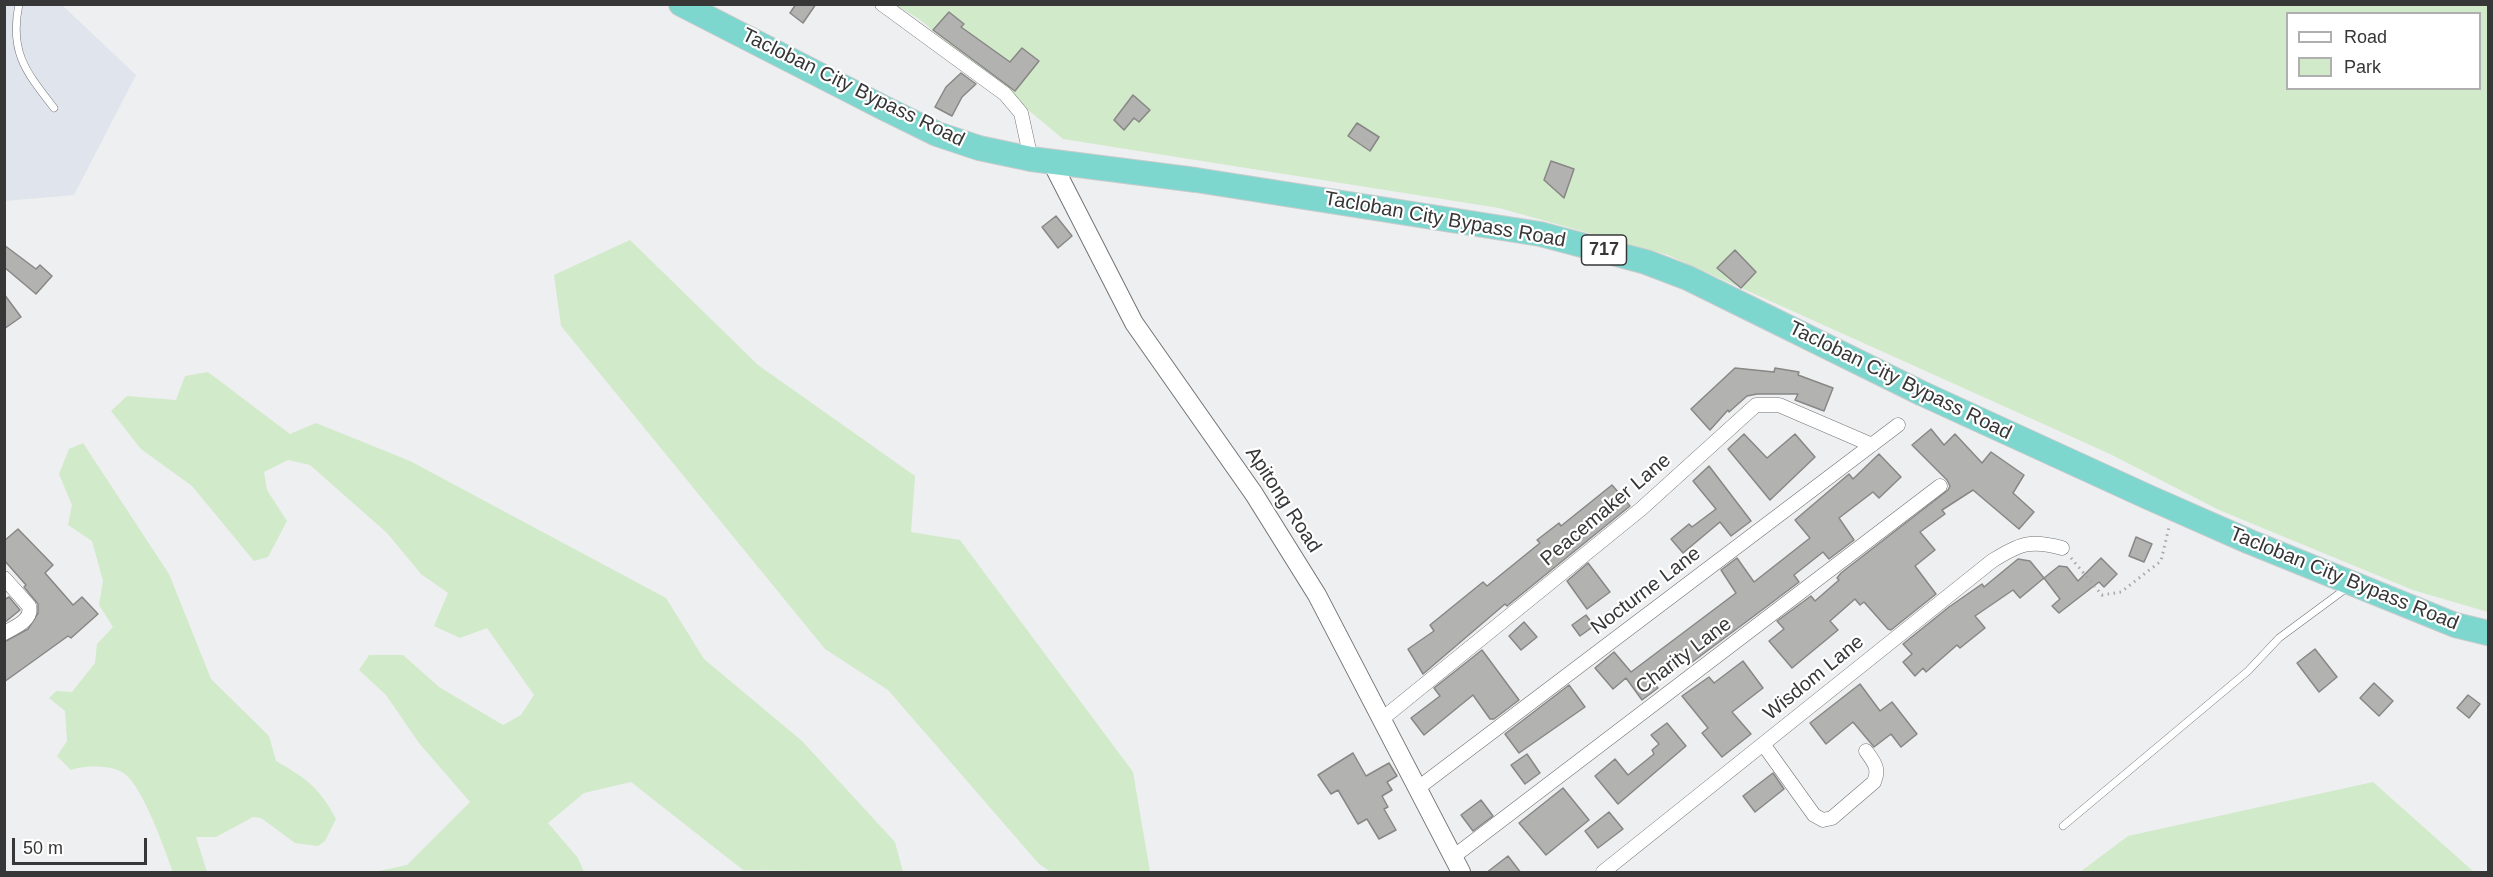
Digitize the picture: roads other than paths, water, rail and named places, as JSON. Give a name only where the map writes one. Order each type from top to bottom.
[{"type":"highway","name":"Tacloban City Bypass Road","points":[[681,4],[937,134],[979,148],[1041,160],[1196,180],[1540,234],[1646,261],[1688,278],[1921,393],[2174,508],[2455,625],[2488,633]]},
{"type":"street","points":[[882,4],[1005,94],[1020,113],[1041,160]]},
{"type":"street","name":"Apitong Road","points":[[1041,160],[1134,323],[1260,504],[1317,595],[1457,865]]},
{"type":"street","name":"Peacemaker Lane","points":[[1382,719],[1641,509],[1756,405],[1779,405],[1872,445]]},
{"type":"street","name":"Nocturne Lane","points":[[1418,788],[1898,425]]},
{"type":"street","name":"Charity Lane","points":[[1457,865],[1940,486]]},
{"type":"street","name":"Wisdom Lane","points":[[1603,873],[1992,561],[2016,546],[2039,542],[2062,548]]},
{"type":"street","points":[[4,578],[30,606],[31,612],[29,617],[4,633]]},
{"type":"street","points":[[1762,744],[1814,815],[1823,820],[1832,818],[1874,782],[1878,774],[1876,766],[1866,751]]},
{"type":"lane","points":[[19,4],[14,28],[17,48],[31,79],[54,108]]},
{"type":"lane","points":[[2063,826],[2248,671],[2279,638],[2353,583]]}]
